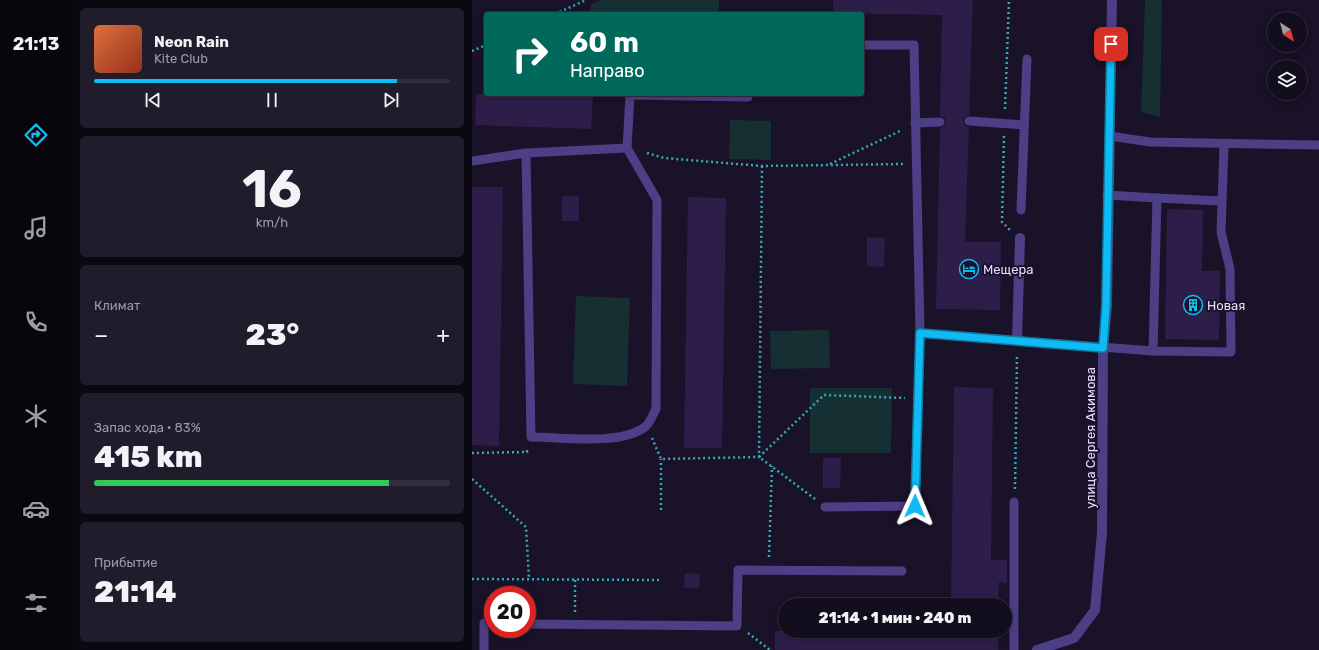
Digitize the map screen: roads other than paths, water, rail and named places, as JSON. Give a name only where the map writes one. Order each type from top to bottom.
[{"type":"street","name":"улица Сергея Акимова","points":[[1037,650],[1074,638],[1095,610],[1102,532],[1103,348],[1106,306],[1112,0]]},
{"type":"street","points":[[1017,341],[1020,238]]},
{"type":"lane","points":[[825,507],[915,506],[920,333],[914,45],[864,45]]},
{"type":"lane","points":[[1021,210],[1027,59]]},
{"type":"lane","points":[[526,153],[531,437],[612,439],[630,435],[646,426],[656,409],[657,200],[627,148],[630,96]]},
{"type":"lane","points":[[689,96],[748,96]]},
{"type":"lane","points":[[969,121],[1024,125]]},
{"type":"lane","points":[[915,123],[940,122]]},
{"type":"lane","points":[[1110,136],[1150,142],[1224,145],[1319,145]]},
{"type":"lane","points":[[920,333],[1152,351],[1231,352],[1230,269],[1221,232],[1224,145]]},
{"type":"lane","points":[[472,161],[526,153],[627,148]]},
{"type":"lane","points":[[1107,195],[1221,201]]},
{"type":"lane","points":[[1152,351],[1157,198]]},
{"type":"lane","points":[[1014,502],[1014,650]]},
{"type":"lane","points":[[536,624],[737,626],[738,570],[902,571]]},
{"type":"lane","points":[[484,638],[484,650]]},
{"type":"place","name":"Мещера","points":[[969,269]]},
{"type":"place","name":"Новая","points":[[1193,305]]}]
